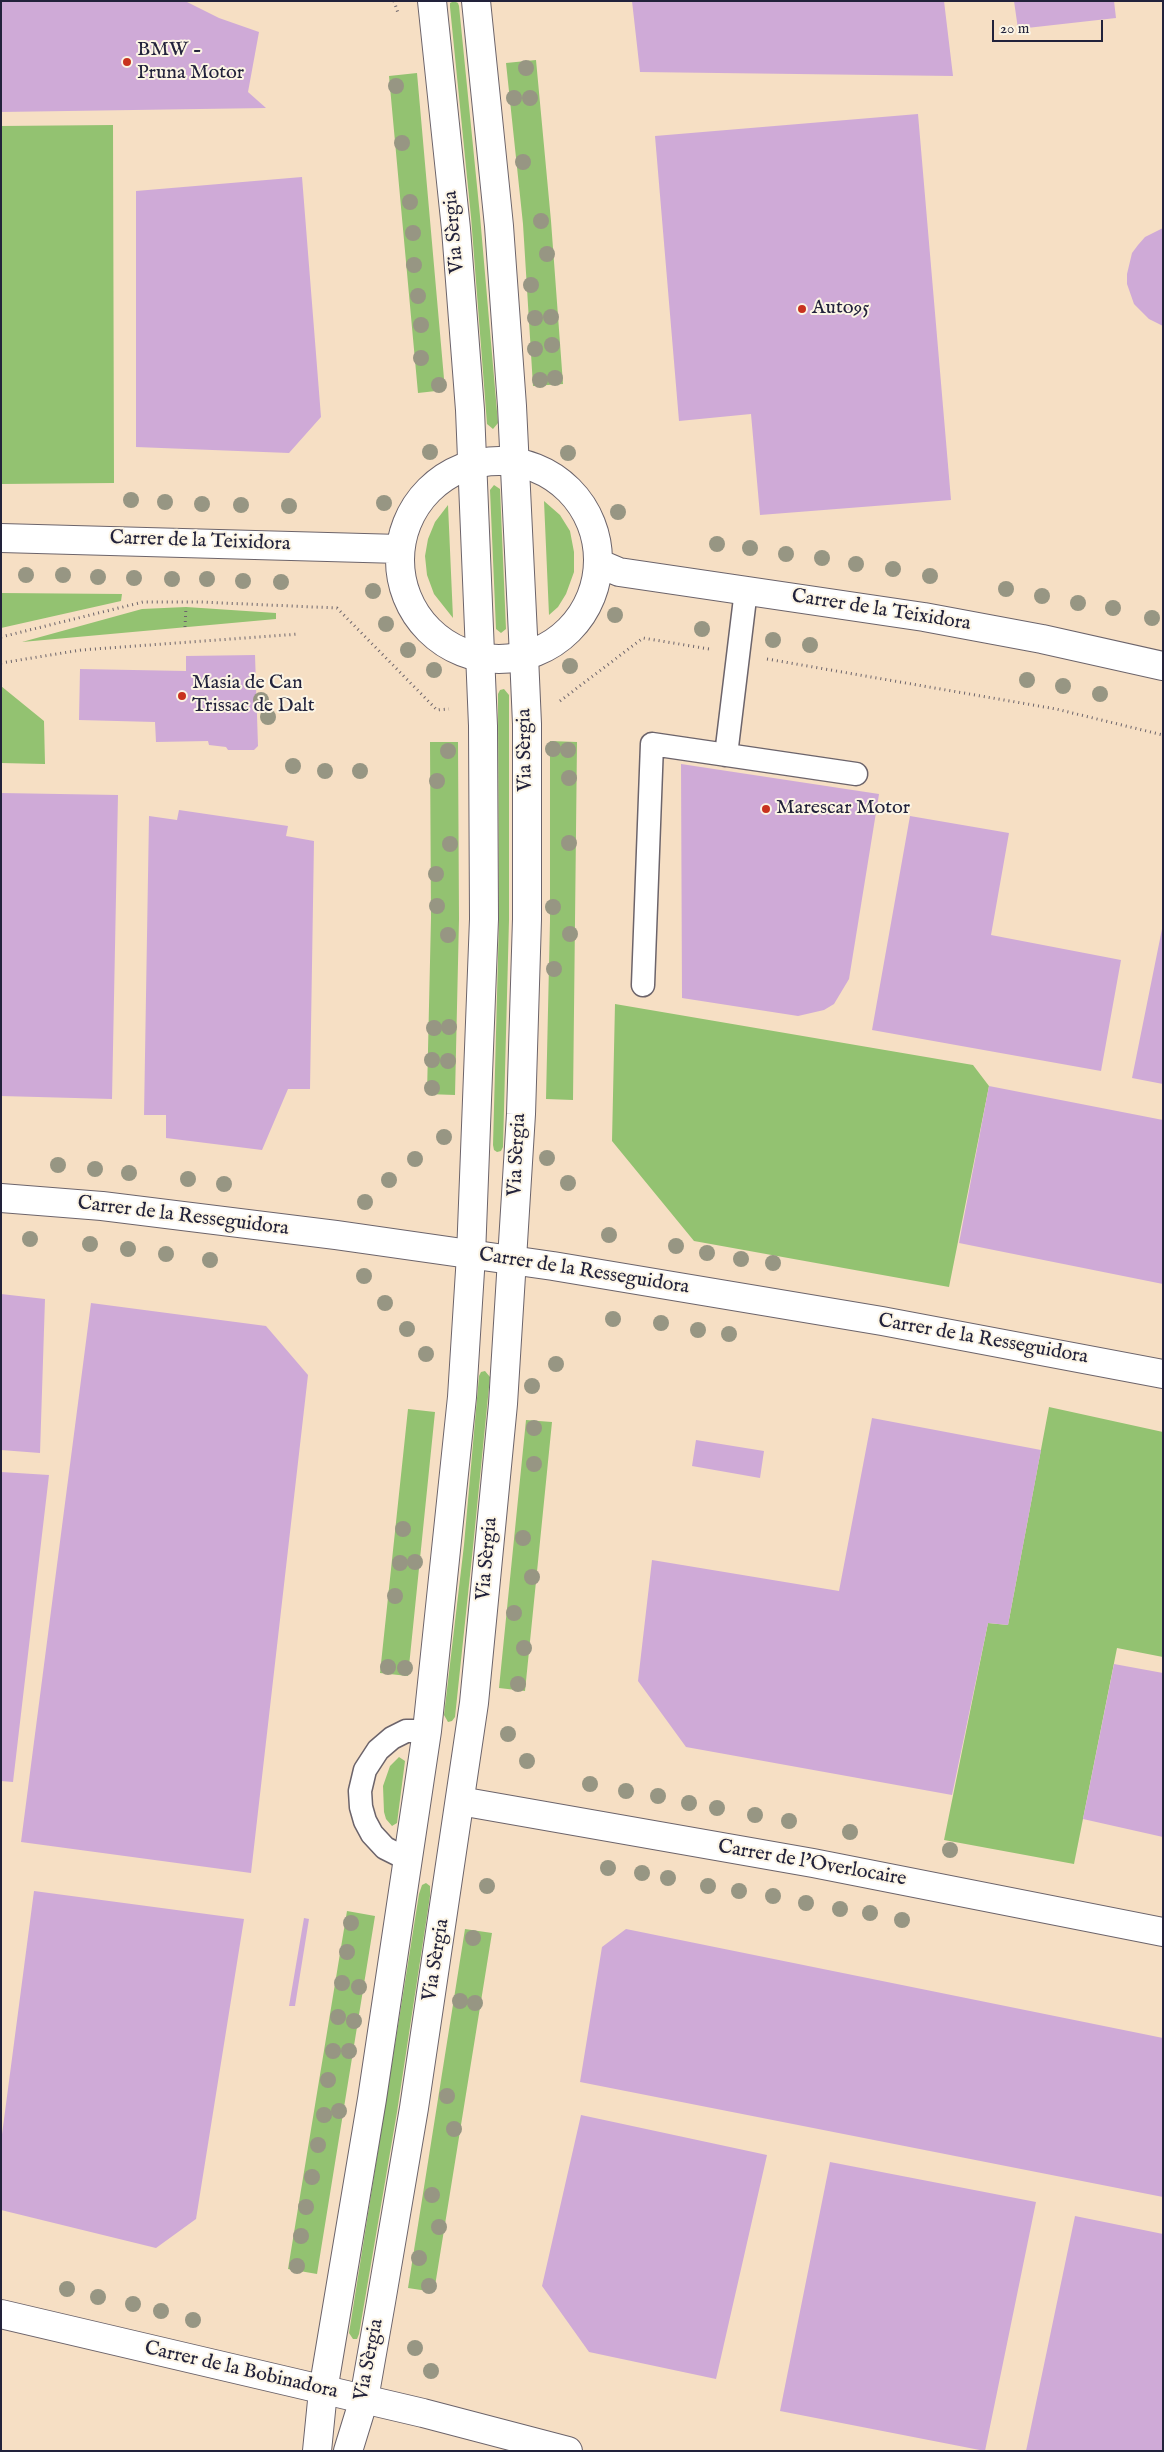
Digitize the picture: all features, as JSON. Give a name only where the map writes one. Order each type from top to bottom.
[{"type":"main road","name":"Via Sèrgia","points":[[317,2451],[323,2391],[372,2099],[427,1731],[462,1397],[471,1255],[484,919],[482,708],[472,464],[456,229],[432,1]]},
{"type":"main road","name":"Via Sèrgia","points":[[348,2451],[364,2399],[414,2108],[477,1674],[503,1404],[521,1114],[527,920],[524,656],[516,462],[499,226],[476,1]]},
{"type":"main road","points":[[494,460],[516,462],[543,471],[566,487],[584,509],[595,535],[598,563],[594,588],[584,611],[568,631],[554,641],[524,656],[502,659],[480,658],[452,648],[429,630],[411,606],[401,578],[400,549],[405,526],[416,505],[431,487],[450,473],[472,464],[494,460]]},
{"type":"main road","name":"Carrer de la Teixidora","points":[[1,538],[48,537],[400,549]]},
{"type":"main road","name":"Carrer de la Teixidora","points":[[598,563],[619,572],[942,620],[1042,639],[1163,666]]},
{"type":"main road","name":"Carrer de la Resseguidora","points":[[1,1198],[112,1207],[346,1236],[512,1261],[882,1321],[1163,1374]]},
{"type":"main road","name":"Carrer de l'Overlocaire","points":[[460,1801],[813,1863],[1163,1932]]},
{"type":"main road","name":"Carrer de la Bobinadora","points":[[1,2314],[323,2391],[364,2399],[559,2449]]},
{"type":"lane","points":[[726,755],[746,590]]},
{"type":"lane","points":[[643,985],[652,744],[856,774]]},
{"type":"lane","points":[[409,1860],[386,1848],[372,1834],[365,1821],[361,1807],[360,1791],[365,1770],[378,1750],[392,1738],[406,1731],[427,1731]]},
{"type":"path","points":[[1,637],[142,602],[200,602],[338,608],[437,710],[482,708]]},
{"type":"path","points":[[185,628],[186,608]]},
{"type":"path","points":[[1,662],[81,650],[299,634]]},
{"type":"path","points":[[526,708],[553,707],[643,638],[1056,709],[1163,735]]},
{"type":"green space","points":[[454,1],[459,6],[480,216],[498,423],[493,429],[487,424],[471,217],[450,7],[450,3]]},
{"type":"green space","points":[[536,60],[551,221],[563,384],[533,386],[523,224],[506,63]]},
{"type":"green space","points":[[417,73],[445,390],[418,393],[389,76]]},
{"type":"green space","points":[[113,125],[114,483],[1,484],[1,126]]},
{"type":"green space","points":[[494,485],[500,489],[506,629],[501,633],[496,629],[490,490]]},
{"type":"green space","points":[[544,501],[560,515],[570,531],[574,552],[574,572],[566,594],[558,607],[549,615]]},
{"type":"green space","points":[[448,505],[453,618],[434,594],[427,575],[425,556],[428,539],[435,522]]},
{"type":"green space","points":[[1,593],[122,594],[121,601],[1,628]]},
{"type":"green space","points":[[186,607],[276,613],[276,619],[22,642],[142,609]]},
{"type":"green space","points":[[1,686],[44,721],[45,764],[1,763]]},
{"type":"green space","points":[[504,689],[509,695],[509,920],[503,1147],[501,1151],[497,1152],[494,1150],[493,1145],[499,920],[498,694],[500,690]]},
{"type":"green space","points":[[550,741],[577,742],[573,1100],[546,1099],[550,921]]},
{"type":"green space","points":[[430,742],[458,742],[459,919],[455,1095],[427,1094],[431,918]]},
{"type":"green space","points":[[615,1004],[973,1065],[989,1086],[949,1287],[694,1241],[612,1141]]},
{"type":"green space","points":[[485,1371],[490,1377],[473,1547],[455,1717],[452,1721],[448,1722],[444,1715],[464,1545],[479,1376],[481,1372]]},
{"type":"green space","points":[[1049,1407],[1163,1432],[1163,1657],[1117,1648],[1074,1864],[944,1840],[988,1623],[1008,1625]]},
{"type":"green space","points":[[408,1409],[435,1412],[408,1676],[380,1673]]},
{"type":"green space","points":[[526,1420],[552,1422],[525,1691],[499,1688]]},
{"type":"green space","points":[[399,1757],[405,1761],[397,1823],[392,1826],[386,1819],[384,1812],[383,1786],[390,1766]]},
{"type":"green space","points":[[426,1883],[430,1886],[430,1896],[397,2112],[359,2334],[357,2339],[353,2339],[349,2333],[419,1894],[422,1885]]},
{"type":"green space","points":[[347,1911],[375,1916],[317,2274],[288,2269]]},
{"type":"green space","points":[[465,1929],[492,1933],[434,2292],[408,2288]]},
{"type":"building","name":"BMW - Pruna Motor","points":[[1,1],[185,1],[219,18],[259,32],[248,92],[266,108],[1,112]]},
{"type":"building","points":[[632,1],[944,1],[953,76],[640,72]]},
{"type":"building","points":[[1014,1],[1114,1],[1116,18],[1018,29]]},
{"type":"building","name":"Auto95","points":[[918,114],[951,500],[760,515],[751,414],[679,421],[655,136]]},
{"type":"building","points":[[302,177],[321,417],[289,453],[136,447],[136,191]]},
{"type":"building","points":[[1163,228],[1163,326],[1149,319],[1134,304],[1127,284],[1127,274],[1132,253],[1138,245],[1145,237]]},
{"type":"building","name":"Masia de Can Trissac de Dalt","points":[[255,655],[258,746],[254,750],[228,750],[226,747],[209,745],[208,741],[156,742],[155,722],[79,720],[80,669],[186,671],[186,656]]},
{"type":"building","points":[[681,764],[879,794],[849,979],[834,1004],[824,1010],[798,1016],[682,998]]},
{"type":"building","points":[[1,793],[118,795],[112,1099],[1,1096]]},
{"type":"building","points":[[179,810],[288,826],[286,836],[314,841],[310,1089],[288,1089],[262,1150],[166,1138],[166,1115],[144,1115],[149,816],[177,820]]},
{"type":"building","points":[[910,816],[1009,833],[991,935],[1121,960],[1101,1071],[872,1030]]},
{"type":"building","points":[[1163,930],[1163,1084],[1132,1078]]},
{"type":"building","points":[[989,1086],[1163,1120],[1163,1284],[959,1243]]},
{"type":"building","points":[[1,1294],[45,1299],[40,1453],[1,1450]]},
{"type":"building","points":[[91,1303],[266,1326],[308,1375],[251,1873],[21,1842]]},
{"type":"building","points":[[872,1418],[1041,1450],[1008,1625],[988,1623],[952,1795],[686,1747],[638,1681],[652,1560],[839,1591]]},
{"type":"building","points":[[696,1440],[764,1451],[760,1478],[692,1466]]},
{"type":"building","points":[[1,1472],[49,1475],[13,1782],[1,1781]]},
{"type":"building","points":[[1114,1664],[1163,1673],[1163,1837],[1083,1819]]},
{"type":"building","points":[[34,1891],[244,1919],[196,2219],[156,2248],[1,2210],[1,2142]]},
{"type":"building","points":[[304,1918],[309,1919],[295,2006],[289,2006]]},
{"type":"building","points":[[626,1929],[1163,2038],[1163,2197],[580,2082],[602,1947]]},
{"type":"building","points":[[581,2115],[767,2155],[716,2379],[589,2352],[542,2286]]},
{"type":"building","points":[[830,2162],[1036,2202],[985,2451],[780,2411]]},
{"type":"building","points":[[1075,2216],[1163,2234],[1163,2451],[1026,2451]]},
{"type":"place","name":"BMW - Pruna Motor","points":[[127,62]]},
{"type":"place","name":"Auto95","points":[[802,309]]},
{"type":"place","name":"Masia de Can Trissac de Dalt","points":[[182,696]]},
{"type":"place","name":"Marescar Motor","points":[[766,809]]}]
